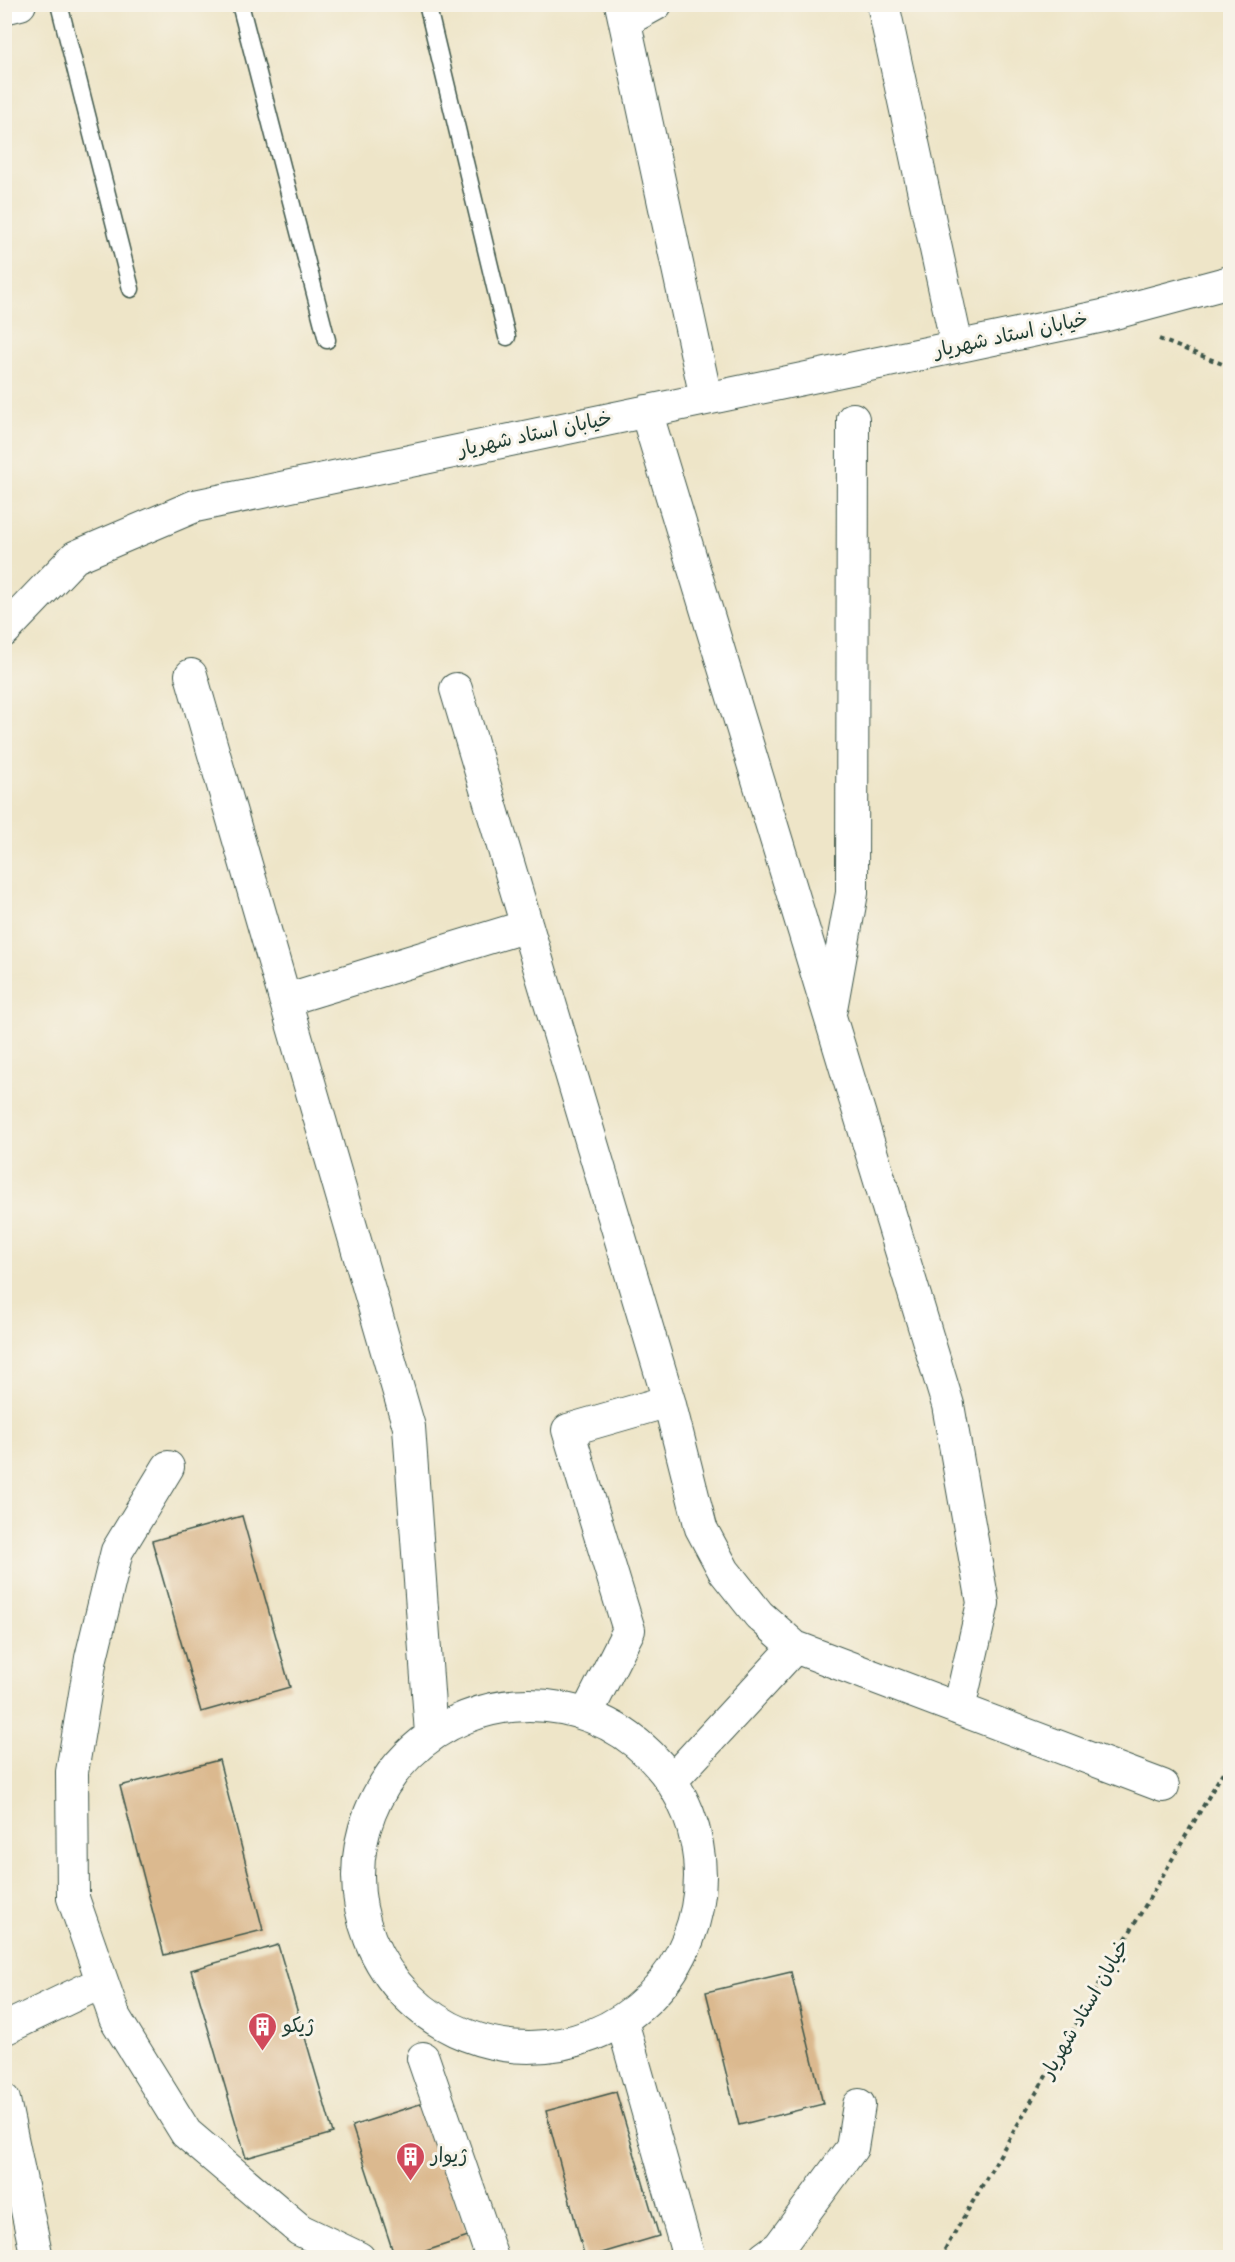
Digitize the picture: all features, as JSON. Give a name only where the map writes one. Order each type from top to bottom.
[{"type":"street","points":[[4,8],[20,4]]},
{"type":"street","points":[[656,4],[623,13],[706,398]]},
{"type":"street","points":[[883,4],[957,346]]},
{"type":"street","name":"خیابان استاد شهریار","points":[[4,631],[75,558],[195,506],[1103,316],[1230,282]]},
{"type":"street","points":[[646,411],[948,1405],[983,1603],[959,1709]]},
{"type":"street","points":[[830,1016],[852,893],[854,419]]},
{"type":"street","points":[[191,675],[409,1427],[431,1734]]},
{"type":"street","points":[[456,689],[669,1401],[701,1528],[724,1571],[759,1615],[795,1647],[1163,1786]]},
{"type":"street","points":[[285,1000],[527,926]]},
{"type":"street","points":[[587,1713],[628,1630],[568,1430],[669,1401]]},
{"type":"street","points":[[168,1467],[117,1551],[91,1658],[72,1772],[73,1898],[115,2018],[186,2133],[300,2230],[358,2258]]},
{"type":"street","points":[[672,1780],[795,1647]]},
{"type":"street","points":[[534,1703],[587,1713],[635,1740],[672,1780],[694,1830],[699,1873],[700,1884],[690,1938],[663,1985],[622,2021],[567,2044],[508,2047],[463,2034],[452,2030],[405,1994],[372,1945],[357,1888],[363,1828],[389,1775],[431,1734],[480,1710],[534,1703]]},
{"type":"street","points":[[4,2029],[102,1982]]},
{"type":"street","points":[[622,2021],[689,2258]]},
{"type":"street","points":[[423,2058],[492,2258]]},
{"type":"street","points":[[4,2100],[37,2258]]},
{"type":"street","points":[[764,2258],[779,2247],[852,2148],[859,2105]]},
{"type":"lane","points":[[59,4],[131,289]]},
{"type":"lane","points":[[240,4],[327,340]]},
{"type":"lane","points":[[427,4],[507,337]]},
{"type":"path","points":[[1156,338],[1230,367]]},
{"type":"path","name":"خیابان استاد شهریار","points":[[940,2258],[1230,1760]]},
{"type":"building","points":[[242,1516],[290,1687],[201,1712],[152,1541]]},
{"type":"building","points":[[219,1760],[263,1930],[164,1955],[120,1786]]},
{"type":"building","name":"ژیکو","points":[[278,1945],[333,2133],[246,2158],[191,1970]]},
{"type":"building","points":[[791,1972],[823,2104],[739,2125],[706,1992]]},
{"type":"building","points":[[616,2092],[659,2236],[585,2258],[546,2111]]},
{"type":"building","name":"ژیوار","points":[[423,2103],[468,2237],[405,2258],[395,2258],[352,2126]]},
{"type":"place","name":"ژیکو","points":[[262,2052]]},
{"type":"place","name":"ژیوار","points":[[410,2182]]}]
